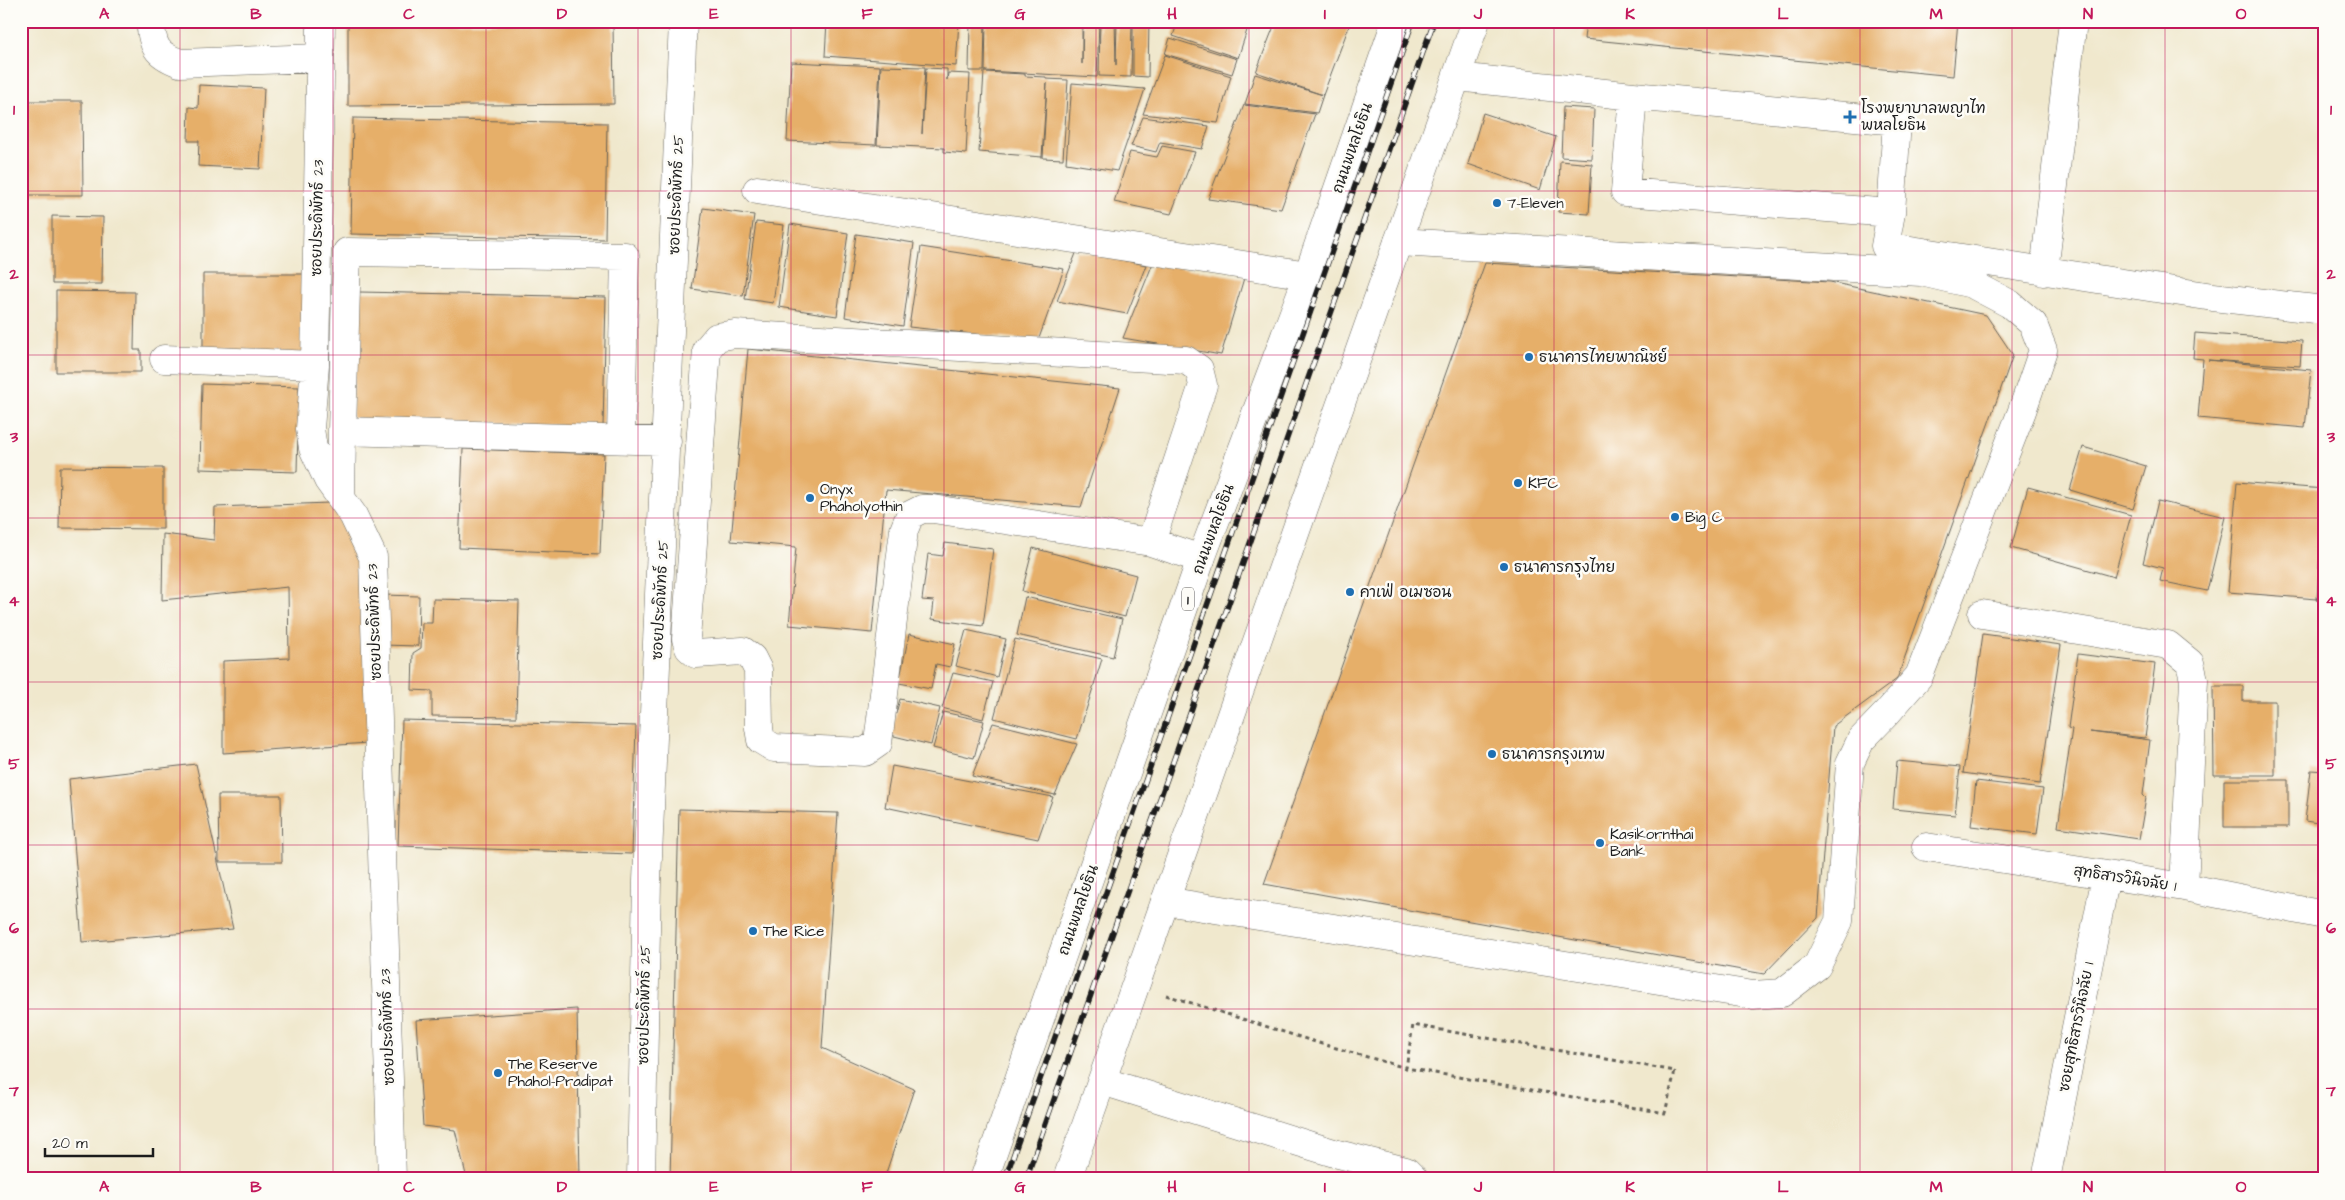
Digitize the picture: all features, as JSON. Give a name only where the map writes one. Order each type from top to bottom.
[{"type":"street","points":[[150,21],[155,47],[164,57],[180,62],[320,58]]},
{"type":"street","name":"ซอยประดิพัทธ์ 23","points":[[321,21],[315,365],[310,429],[313,448],[328,480],[353,515],[372,557],[392,1179]]},
{"type":"street","name":"ซอยประดิพัทธ์ 25","points":[[641,1179],[647,881],[667,441],[683,21]]},
{"type":"street","name":"ถนนพหลโยธิน","points":[[984,1179],[1202,559],[1308,276],[1396,21]]},
{"type":"street","points":[[1067,1179],[1476,21]]},
{"type":"street","points":[[2044,272],[2073,21]]},
{"type":"street","points":[[1457,77],[1897,121],[1891,213],[1885,246],[2213,297],[2324,310]]},
{"type":"street","points":[[1633,96],[1625,192],[1891,213]]},
{"type":"street","points":[[757,190],[1308,276]]},
{"type":"street","points":[[1166,901],[1753,994],[1782,993],[1816,966],[1839,921],[1850,762],[1861,740],[1919,676],[2022,411],[2043,350],[2033,324],[2010,304],[1972,284],[1921,272],[1398,242]]},
{"type":"street","points":[[341,498],[347,252],[625,256],[621,438]]},
{"type":"street","points":[[1151,542],[1203,386],[1199,369],[1186,360],[735,334],[717,337],[707,349],[686,640],[689,648],[696,654],[743,651],[752,658],[758,670],[758,728],[762,740],[774,748],[865,752],[878,743],[904,530],[910,515],[922,509],[933,509],[1151,542],[1202,559]]},
{"type":"street","points":[[164,359],[315,365]]},
{"type":"street","points":[[342,431],[621,438],[667,441]]},
{"type":"street","points":[[1982,614],[2168,645],[2190,663],[2194,680],[2184,888]]},
{"type":"street","name":"สุทธิสารวินิจฉัย 1","points":[[1926,847],[2184,888],[2324,915]]},
{"type":"street","name":"ซอยสุทธิสารวินิจฉัย 1","points":[[2046,1179],[2106,876]]},
{"type":"street","points":[[1102,1081],[1334,1153],[1406,1171],[1414,1179]]},
{"type":"path","points":[[1135,985],[1322,1044],[1406,1068],[1665,1113],[1675,1071],[1413,1025],[1406,1068]]},
{"type":"building","points":[[827,21],[959,21],[956,66],[825,56]]},
{"type":"building","points":[[970,21],[985,21],[984,71],[969,71]]},
{"type":"building","points":[[986,21],[1082,21],[1082,64],[1083,21],[1099,21],[1097,77],[985,71]]},
{"type":"building","points":[[1100,21],[1115,21],[1116,65],[1117,21],[1132,21],[1131,77],[1099,76]]},
{"type":"building","points":[[1133,21],[1149,21],[1148,77],[1133,76]]},
{"type":"building","points":[[1178,21],[1250,21],[1238,58],[1173,36]]},
{"type":"building","points":[[1276,21],[1351,21],[1323,95],[1256,72]]},
{"type":"building","points":[[1586,21],[1958,21],[1953,76],[1584,39]]},
{"type":"building","points":[[613,22],[614,104],[348,106],[348,24]]},
{"type":"building","points":[[1170,38],[1237,59],[1232,74],[1165,54]]},
{"type":"building","points":[[1165,55],[1231,76],[1218,123],[1143,114]]},
{"type":"building","points":[[791,62],[880,66],[876,145],[787,141]]},
{"type":"building","points":[[881,66],[925,67],[922,134],[926,68],[947,69],[947,80],[948,73],[970,74],[966,154],[944,152],[944,148],[877,145]]},
{"type":"building","points":[[984,72],[1025,74],[1025,76],[1046,77],[1046,79],[1068,80],[1063,159],[1043,158],[1047,83],[1042,157],[979,152]]},
{"type":"building","points":[[1255,74],[1323,95],[1317,113],[1245,104]]},
{"type":"building","points":[[1072,83],[1145,89],[1117,171],[1066,163]]},
{"type":"building","points":[[199,85],[264,88],[260,169],[198,166],[199,141],[188,141],[189,107],[198,108]]},
{"type":"building","points":[[21,101],[82,101],[83,195],[21,195]]},
{"type":"building","points":[[1244,105],[1315,114],[1281,209],[1208,199]]},
{"type":"building","points":[[1563,107],[1594,109],[1592,159],[1561,157]]},
{"type":"building","points":[[1483,113],[1556,137],[1540,190],[1468,164]]},
{"type":"building","points":[[1143,117],[1209,126],[1202,149],[1160,142],[1156,152],[1131,146]]},
{"type":"building","points":[[353,118],[607,123],[605,239],[351,234]]},
{"type":"building","points":[[1162,146],[1195,152],[1171,214],[1114,202],[1130,152],[1157,157]]},
{"type":"building","points":[[1560,161],[1592,164],[1589,214],[1558,212]]},
{"type":"building","points":[[703,208],[754,215],[743,296],[692,289]]},
{"type":"building","points":[[52,216],[103,217],[102,284],[52,284]]},
{"type":"building","points":[[756,222],[784,225],[773,303],[745,299]]},
{"type":"building","points":[[790,224],[848,233],[837,316],[779,307]]},
{"type":"building","points":[[856,234],[914,243],[903,326],[845,317]]},
{"type":"building","points":[[921,247],[1064,269],[1038,341],[909,327]]},
{"type":"building","points":[[1077,251],[1146,265],[1127,314],[1057,301]]},
{"type":"building","points":[[1153,263],[1244,278],[1221,355],[1123,338]]},
{"type":"building","name":"Big C","points":[[1485,263],[1830,282],[1986,315],[2013,355],[1897,679],[1833,726],[1818,918],[1764,974],[1264,884]]},
{"type":"building","points":[[203,274],[307,274],[307,358],[203,358]]},
{"type":"building","points":[[56,291],[135,292],[134,350],[141,350],[141,372],[56,372]]},
{"type":"building","points":[[359,292],[606,297],[603,427],[352,418]]},
{"type":"building","points":[[2195,333],[2302,341],[2300,366],[2208,360],[2311,370],[2305,428],[2198,418],[2203,359],[2193,358]]},
{"type":"building","name":"Onyx Phaholyothin","points":[[748,349],[1120,388],[1081,507],[886,490],[872,633],[789,625],[796,547],[731,541]]},
{"type":"building","points":[[202,384],[299,387],[297,472],[200,469]]},
{"type":"building","points":[[2083,447],[2146,466],[2133,509],[2070,490]]},
{"type":"building","points":[[463,449],[604,454],[600,554],[459,548]]},
{"type":"building","points":[[60,467],[163,468],[163,529],[59,528]]},
{"type":"building","points":[[2237,482],[2324,489],[2317,599],[2228,592]]},
{"type":"building","points":[[2028,487],[2131,515],[2114,577],[2011,548]]},
{"type":"building","points":[[2158,501],[2225,517],[2207,591],[2160,581],[2163,568],[2143,563]]},
{"type":"building","points":[[330,503],[360,537],[368,743],[223,753],[223,661],[289,658],[288,587],[162,600],[163,534],[214,540],[215,507]]},
{"type":"building","points":[[945,543],[993,549],[983,626],[932,619],[934,601],[922,600],[928,554],[943,556]]},
{"type":"building","points":[[1033,548],[1136,575],[1125,617],[1022,591]]},
{"type":"building","points":[[2324,584],[2324,603],[2317,600]]},
{"type":"building","points":[[382,595],[419,596],[418,646],[382,645]]},
{"type":"building","points":[[1025,597],[1122,619],[1113,657],[1017,635]]},
{"type":"building","points":[[433,599],[519,601],[516,717],[432,716],[432,691],[412,690],[413,653],[421,648],[422,623],[432,623]]},
{"type":"building","points":[[966,630],[1006,639],[997,677],[956,666]]},
{"type":"building","points":[[909,634],[955,644],[950,667],[936,664],[931,689],[899,683]]},
{"type":"building","points":[[1983,634],[2061,645],[2040,784],[1963,773]]},
{"type":"building","points":[[1015,639],[1102,659],[1077,739],[994,718]]},
{"type":"building","points":[[2078,654],[2155,664],[2145,738],[2090,732],[2150,740],[2143,795],[2146,798],[2139,839],[2058,827],[2072,729],[2068,728]]},
{"type":"building","points":[[953,673],[993,682],[983,719],[942,708]]},
{"type":"building","points":[[2213,686],[2243,686],[2243,701],[2275,701],[2275,775],[2214,775]]},
{"type":"building","points":[[900,699],[940,708],[931,745],[890,735]]},
{"type":"building","points":[[943,712],[984,721],[974,758],[933,748]]},
{"type":"building","points":[[402,720],[636,726],[632,854],[398,846]]},
{"type":"building","points":[[993,723],[1077,744],[1055,795],[972,776]]},
{"type":"building","points":[[1897,761],[1960,767],[1955,815],[1893,809]]},
{"type":"building","points":[[196,764],[233,929],[82,942],[69,779]]},
{"type":"building","points":[[892,766],[1053,797],[1038,839],[885,807]]},
{"type":"building","points":[[2311,770],[2324,771],[2324,824],[2305,821]]},
{"type":"building","points":[[2224,780],[2288,780],[2288,827],[2224,827]]},
{"type":"building","points":[[1976,781],[2043,789],[2037,834],[1971,826]]},
{"type":"building","points":[[218,795],[281,795],[282,862],[219,862]]},
{"type":"building","name":"The Rice","points":[[679,809],[838,813],[822,1048],[914,1089],[884,1179],[670,1179]]},
{"type":"building","name":"The Reserve Phahol-Pradipat","points":[[577,1009],[580,1179],[467,1179],[455,1130],[423,1126],[416,1020]]},
{"type":"railway","points":[[1005,1179],[1413,21]]},
{"type":"railway","points":[[1026,1179],[1434,21]]},
{"type":"place","name":"โรงพยาบาลพญาไท พหลโยธิน","points":[[1850,117]]},
{"type":"place","name":"7-Eleven","points":[[1497,203]]},
{"type":"place","name":"ธนาคารไทยพาณิชย์","points":[[1529,357]]},
{"type":"place","name":"KFC","points":[[1518,483]]},
{"type":"place","name":"Onyx Phaholyothin","points":[[810,498]]},
{"type":"place","name":"Big C","points":[[1675,517]]},
{"type":"place","name":"ธนาคารกรุงไทย","points":[[1504,567]]},
{"type":"place","name":"คาเฟ่ อเมซอน","points":[[1350,592]]},
{"type":"place","name":"ธนาคารกรุงเทพ","points":[[1492,754]]},
{"type":"place","name":"Kasikornthai Bank","points":[[1600,843]]},
{"type":"place","name":"The Rice","points":[[753,931]]},
{"type":"place","name":"The Reserve Phahol-Pradipat","points":[[498,1073]]}]
